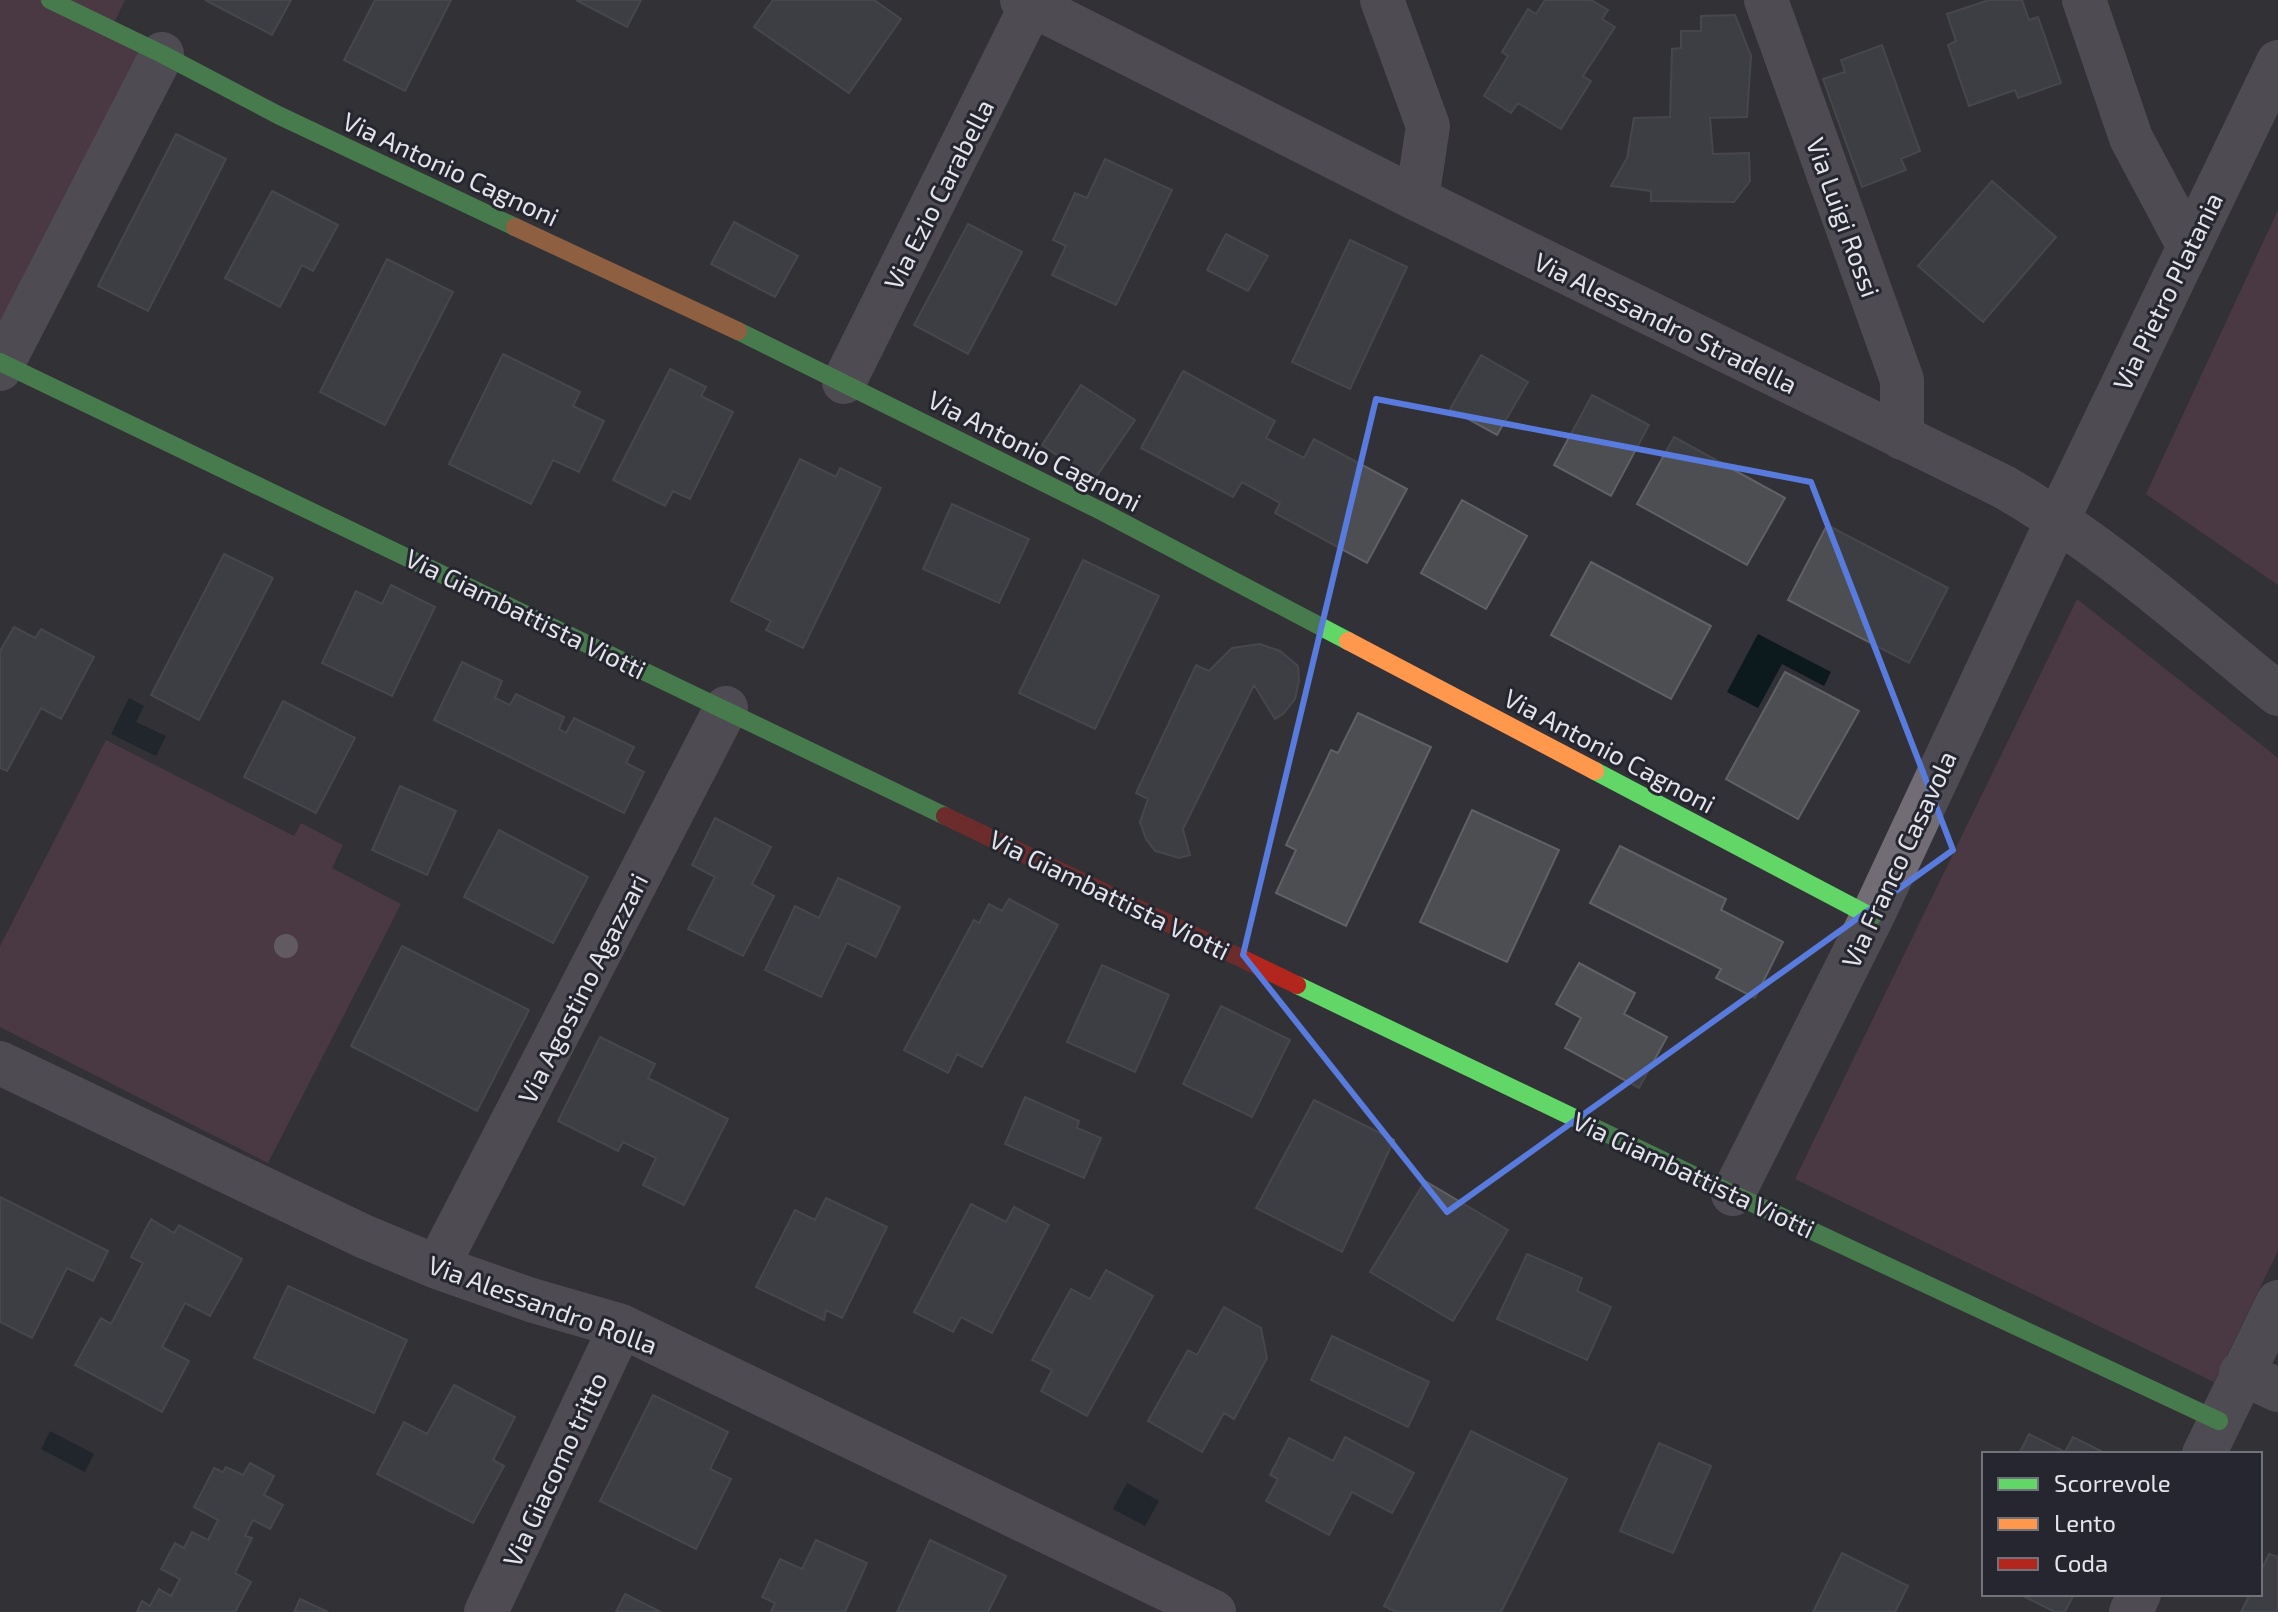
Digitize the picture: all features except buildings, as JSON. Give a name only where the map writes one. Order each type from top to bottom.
[{"type":"street","name":"Via Antonio Cagnoni","points":[[50,0],[278,115],[844,382],[1103,512],[1872,917]]},
{"type":"street","points":[[1382,0],[1428,126],[1417,199]]},
{"type":"street","name":"Via Luigi Rossi","points":[[1766,0],[1902,380],[1902,438]]},
{"type":"street","points":[[2084,0],[2131,138],[2188,245]]},
{"type":"street","name":"Via Alessandro Stradella","points":[[1030,2],[1417,199],[2004,487],[2041,508],[2111,559],[2278,694]]},
{"type":"street","name":"Via Ezio Carabella","points":[[844,382],[1030,2]]},
{"type":"street","points":[[1,365],[162,54]]},
{"type":"street","name":"Via Pietro Platania","points":[[2057,521],[2278,62]]},
{"type":"street","name":"Via Giambattista Viotti","points":[[1,365],[726,708],[1733,1194],[2212,1437]]},
{"type":"street","name":"Via Franco Casavola","points":[[1733,1194],[1872,917],[2057,521]]},
{"type":"street","name":"Via Agostino Agazzari","points":[[437,1267],[726,708]]},
{"type":"street","name":"Via Alessandro Rolla","points":[[0,1063],[363,1236],[437,1267],[531,1300],[621,1326],[1214,1612]]},
{"type":"street","points":[[2212,1437],[2260,1381],[2278,1302]]},
{"type":"street","name":"Via Giacomo tritto","points":[[486,1612],[621,1326]]},
{"type":"highlighted area","points":[[1376,399],[1811,482],[1953,850],[1447,1212],[1243,955]]},
{"type":"shaded area","points":[[0,0],[125,0],[111,29],[162,54],[0,362]]},
{"type":"shaded area","points":[[2278,210],[2278,585],[2146,494]]},
{"type":"shaded area","points":[[2077,599],[2278,758],[2278,1251],[2214,1382],[1795,1179]]},
{"type":"shaded area","points":[[1758,634],[1831,672],[1824,686],[1782,664],[1758,708],[1727,692]]},
{"type":"shaded area","points":[[129,698],[144,706],[136,722],[166,736],[156,756],[111,734]]},
{"type":"shaded area","points":[[106,740],[294,836],[301,823],[343,845],[332,868],[401,904],[268,1163],[0,1027],[0,946]]},
{"type":"shaded area","points":[[50,1431],[94,1454],[85,1472],[41,1449]]},
{"type":"shaded area","points":[[1127,1483],[1159,1501],[1145,1526],[1113,1509]]},
{"type":"traffic: fast","points":[[50,0],[278,115],[515,227]]},
{"type":"traffic: fast","points":[[738,331],[1103,512],[1348,641]]},
{"type":"traffic: fast","points":[[0,362],[945,816]]},
{"type":"traffic: fast","points":[[1595,771],[1872,917]]},
{"type":"traffic: fast","points":[[1297,985],[1733,1194],[2219,1421]]},
{"type":"traffic: slow","points":[[515,227],[738,331]]},
{"type":"traffic: slow","points":[[1348,641],[1595,771]]},
{"type":"traffic: jam","points":[[945,816],[1297,985]]}]
